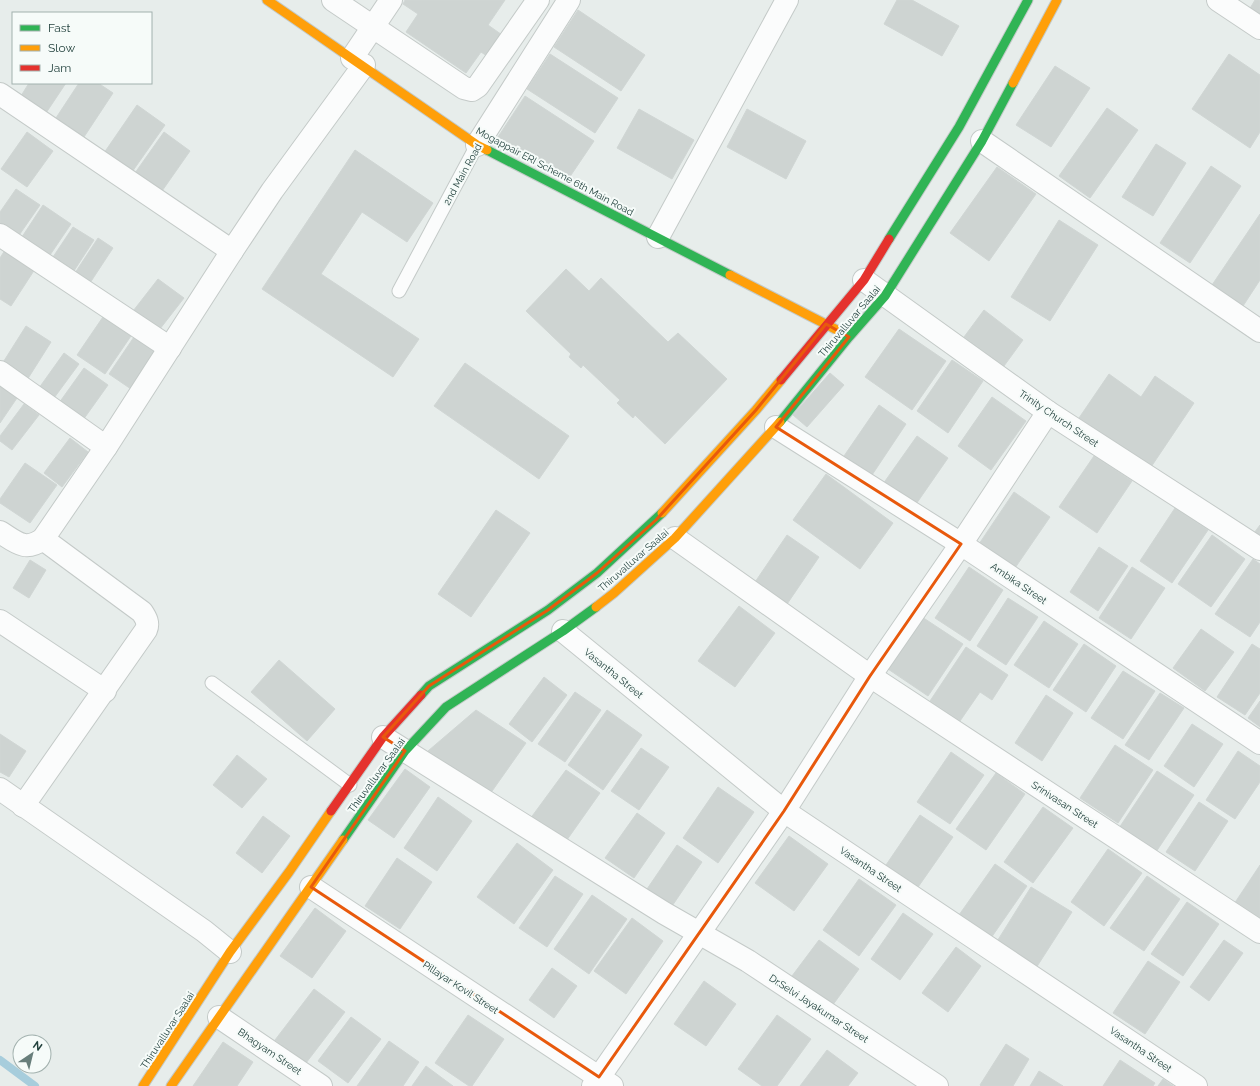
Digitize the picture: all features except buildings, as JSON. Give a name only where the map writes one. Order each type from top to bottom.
[{"type":"main road","name":"Mogappair ERI Scheme 6th Main Road","points":[[267,0],[477,145],[658,237],[849,337]]},
{"type":"main road","name":"Thiruvalluvar Saalai","points":[[143,1086],[230,952],[290,872],[383,737],[429,686],[548,610],[597,573],[656,520],[756,410],[864,280],[959,127],[1028,0]]},
{"type":"main road","name":"Thiruvalluvar Saalai","points":[[171,1086],[405,751],[446,707],[563,632],[614,593],[675,538],[776,427],[849,337],[885,296],[982,141],[1057,0]]},
{"type":"street","points":[[333,0],[464,88],[472,90],[478,86],[538,0]]},
{"type":"street","points":[[0,532],[18,543],[28,546],[36,544],[43,539],[106,447],[232,251],[358,62],[373,26],[391,0]]},
{"type":"street","name":"2nd Main Road","points":[[477,145],[569,0]]},
{"type":"street","points":[[658,237],[787,0]]},
{"type":"street","points":[[1218,0],[1260,28]]},
{"type":"street","points":[[0,94],[232,251]]},
{"type":"street","points":[[982,141],[1260,331]]},
{"type":"street","points":[[0,235],[170,348]]},
{"type":"street","name":"Trinity Church Street","points":[[864,280],[1048,412],[1260,549]]},
{"type":"street","points":[[0,372],[106,447]]},
{"type":"street","points":[[601,1083],[699,933],[784,811],[870,676],[961,544],[1048,412]]},
{"type":"street","name":"Ambika Street","points":[[776,427],[961,544],[1260,743]]},
{"type":"street","name":"Srinivasan Street","points":[[675,538],[870,676],[1260,932]]},
{"type":"street","points":[[23,806],[105,691],[148,626],[142,612],[43,539]]},
{"type":"street","points":[[0,621],[105,691]]},
{"type":"street","name":"Vasantha Street","points":[[563,632],[784,811],[1196,1086]]},
{"type":"street","name":"Dr.Selvi Jayakumar Street","points":[[383,737],[664,913],[748,961],[937,1086]]},
{"type":"street","points":[[0,789],[204,931],[230,952]]},
{"type":"street","name":"Pillayar Kovil Street","points":[[311,887],[601,1083]]},
{"type":"street","name":"Bhagyam Street","points":[[219,1017],[321,1086]]},
{"type":"lane","name":"2nd Main Road","points":[[399,291],[477,145]]},
{"type":"lane","points":[[212,683],[350,785]]},
{"type":"highlighted area","points":[[826,324],[849,337],[776,427],[961,544],[870,676],[784,811],[599,1077],[311,887],[405,751],[383,737],[429,686],[548,610],[597,573],[656,520],[756,410]]},
{"type":"waterway","points":[[0,1060],[35,1086]]},
{"type":"traffic: fast","points":[[889,239],[959,127],[1028,0]]},
{"type":"traffic: fast","points":[[780,422],[849,337],[885,296],[982,141],[1013,83]]},
{"type":"traffic: fast","points":[[487,150],[730,275]]},
{"type":"traffic: fast","points":[[421,695],[429,686],[548,610],[597,573],[662,513]]},
{"type":"traffic: fast","points":[[343,840],[405,751],[446,707],[563,631],[596,607]]},
{"type":"traffic: slow","points":[[267,0],[477,145],[487,150]]},
{"type":"traffic: slow","points":[[1013,83],[1057,0]]},
{"type":"traffic: slow","points":[[730,275],[839,331]]},
{"type":"traffic: slow","points":[[662,513],[756,410],[781,380]]},
{"type":"traffic: slow","points":[[596,607],[614,593],[675,538],[780,422]]},
{"type":"traffic: slow","points":[[143,1086],[230,952],[289,872],[331,811]]},
{"type":"traffic: slow","points":[[171,1086],[343,840]]},
{"type":"traffic: jam","points":[[781,380],[864,280],[889,239]]},
{"type":"traffic: jam","points":[[331,811],[383,737],[421,695]]}]
